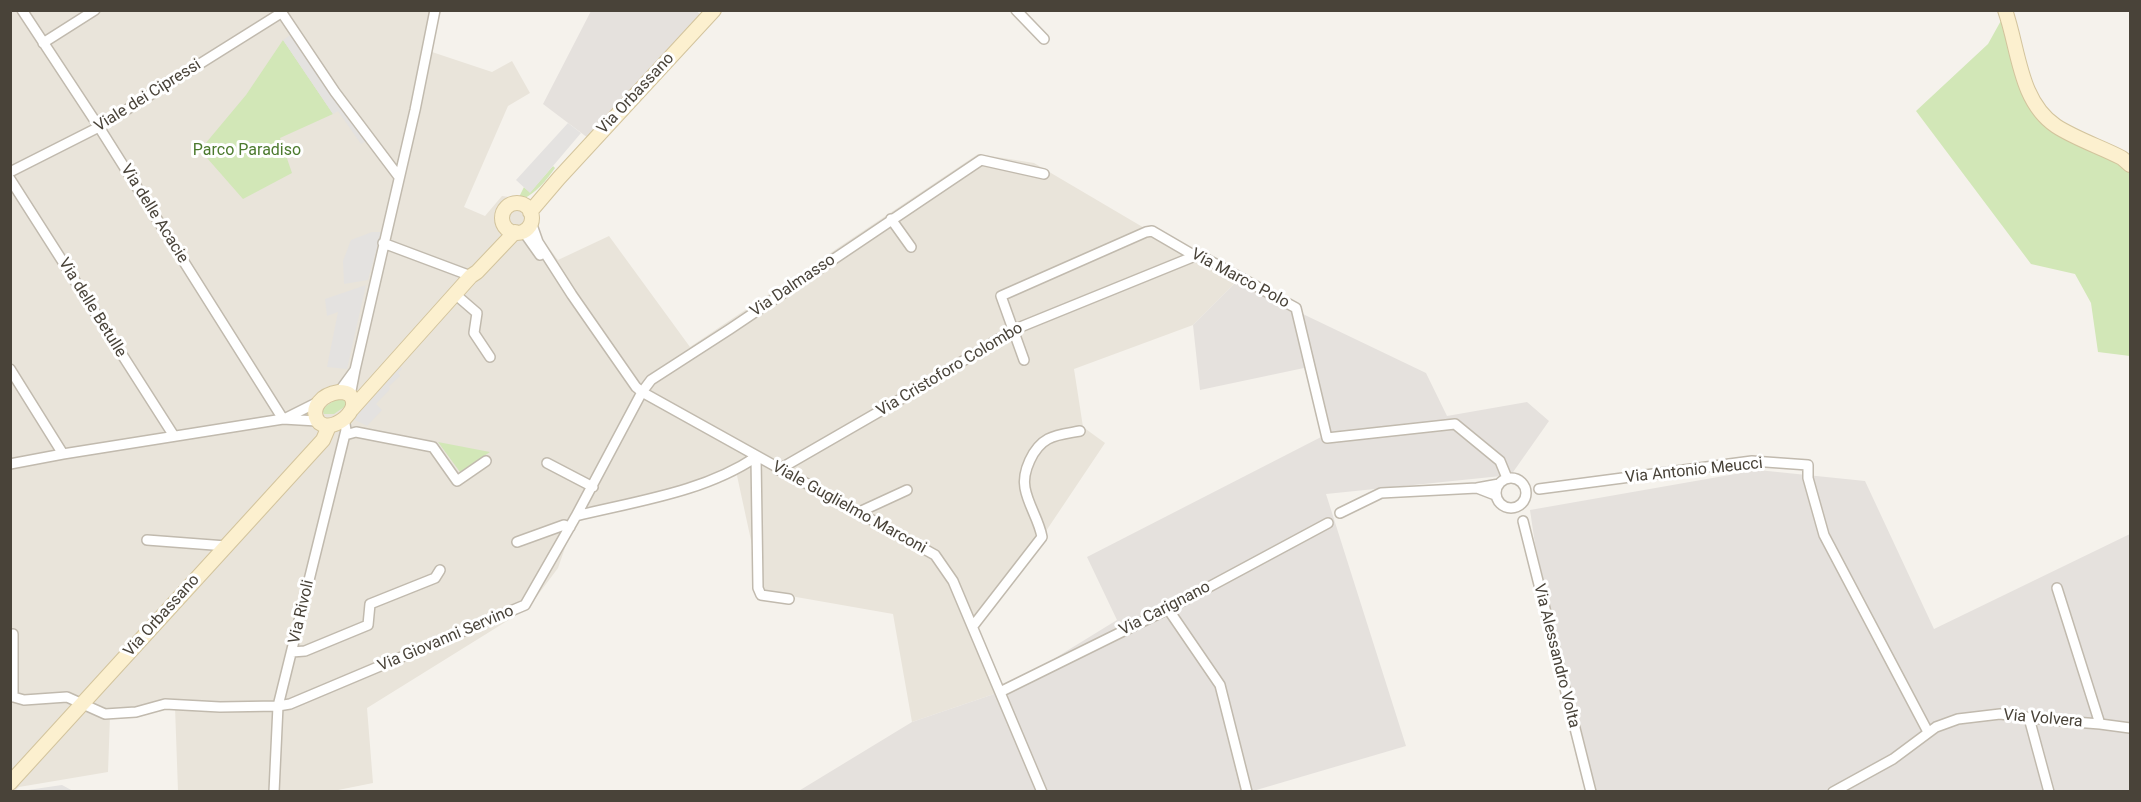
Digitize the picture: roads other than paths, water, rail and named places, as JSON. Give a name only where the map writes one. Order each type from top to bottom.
[{"type":"main road","name":"Via Orbassano","points":[[10,783],[313,449],[322,423],[374,386],[384,371],[471,276],[501,235],[521,221],[714,10]]},
{"type":"main road","points":[[2005,10],[2026,87],[2038,108],[2055,125],[2130,165]]},
{"type":"main road","name":"Via Orbassano","points":[[322,423],[314,412],[318,402],[329,394],[346,404]]},
{"type":"street","name":"Via delle Acacie","points":[[22,10],[284,419]]},
{"type":"street","points":[[43,43],[95,10]]},
{"type":"street","name":"Via Rivoli","points":[[274,792],[278,706],[345,435],[346,404],[435,10]]},
{"type":"street","points":[[1016,10],[1044,39]]},
{"type":"street","points":[[280,12],[367,137],[399,177]]},
{"type":"street","name":"Viale dei Cipressi","points":[[10,172],[99,127],[280,12]]},
{"type":"street","name":"Via Dalmasso","points":[[576,516],[651,380],[981,160],[1044,174]]},
{"type":"street","name":"Via delle Betulle","points":[[10,179],[174,436]]},
{"type":"street","points":[[891,219],[911,247]]},
{"type":"street","name":"Viale Guglielmo Marconi","points":[[521,221],[642,393],[935,555],[953,581],[1042,792]]},
{"type":"street","name":"Via Marco Polo","points":[[1024,360],[1001,296],[1152,231],[1296,308],[1327,438],[1455,424],[1500,461],[1503,481]]},
{"type":"street","points":[[383,243],[471,276]]},
{"type":"street","name":"Via Cristoforo Colombo","points":[[778,470],[908,395],[1012,330],[1195,256]]},
{"type":"street","points":[[455,294],[477,313],[474,333],[490,357]]},
{"type":"street","points":[[10,369],[63,454]]},
{"type":"street","points":[[284,419],[318,402]]},
{"type":"street","points":[[10,464],[284,419],[322,423],[345,435],[356,432],[433,447],[457,481],[486,461]]},
{"type":"street","points":[[973,626],[1042,537],[1025,489],[1024,476],[1030,460],[1047,439],[1080,431]]},
{"type":"street","points":[[576,516],[689,488],[736,471],[756,457]]},
{"type":"street","points":[[756,457],[758,588],[761,595],[789,599]]},
{"type":"street","name":"Via Antonio Meucci","points":[[1539,489],[1752,461],[1808,465],[1808,478],[1824,536],[1928,732]]},
{"type":"street","points":[[547,463],[593,487]]},
{"type":"street","points":[[1340,513],[1381,493],[1477,488],[1516,478],[1525,486],[1539,489]]},
{"type":"street","points":[[1496,495],[1503,481]]},
{"type":"street","points":[[1524,500],[1525,486]]},
{"type":"street","points":[[1477,488],[1496,495],[1500,504],[1523,521]]},
{"type":"street","points":[[1509,509],[1518,507],[1539,489]]},
{"type":"street","points":[[857,513],[908,490]]},
{"type":"street","name":"Via Alessandro Volta","points":[[1524,500],[1523,521],[1591,792]]},
{"type":"street","name":"Via Giovanni Servino","points":[[12,697],[24,700],[67,696],[105,714],[136,711],[165,704],[278,706],[301,699],[525,605],[576,516]]},
{"type":"street","name":"Via Carignano","points":[[1000,692],[1168,609],[1328,523]]},
{"type":"street","points":[[517,542],[564,525],[570,527]]},
{"type":"street","points":[[147,540],[225,546]]},
{"type":"street","points":[[292,652],[305,651],[368,625],[370,604],[435,578],[440,570]]},
{"type":"street","points":[[2057,588],[2100,724]]},
{"type":"street","points":[[1168,609],[1220,685],[1247,792]]},
{"type":"street","points":[[12,697],[13,634]]},
{"type":"street","name":"Via Volvera","points":[[1833,792],[1893,759],[1928,732],[1944,723],[1970,717],[2000,714],[2130,729]]},
{"type":"street","points":[[2029,718],[2049,792]]},
{"type":"park label","name":"Parco Paradiso","points":[[247,151]]}]
